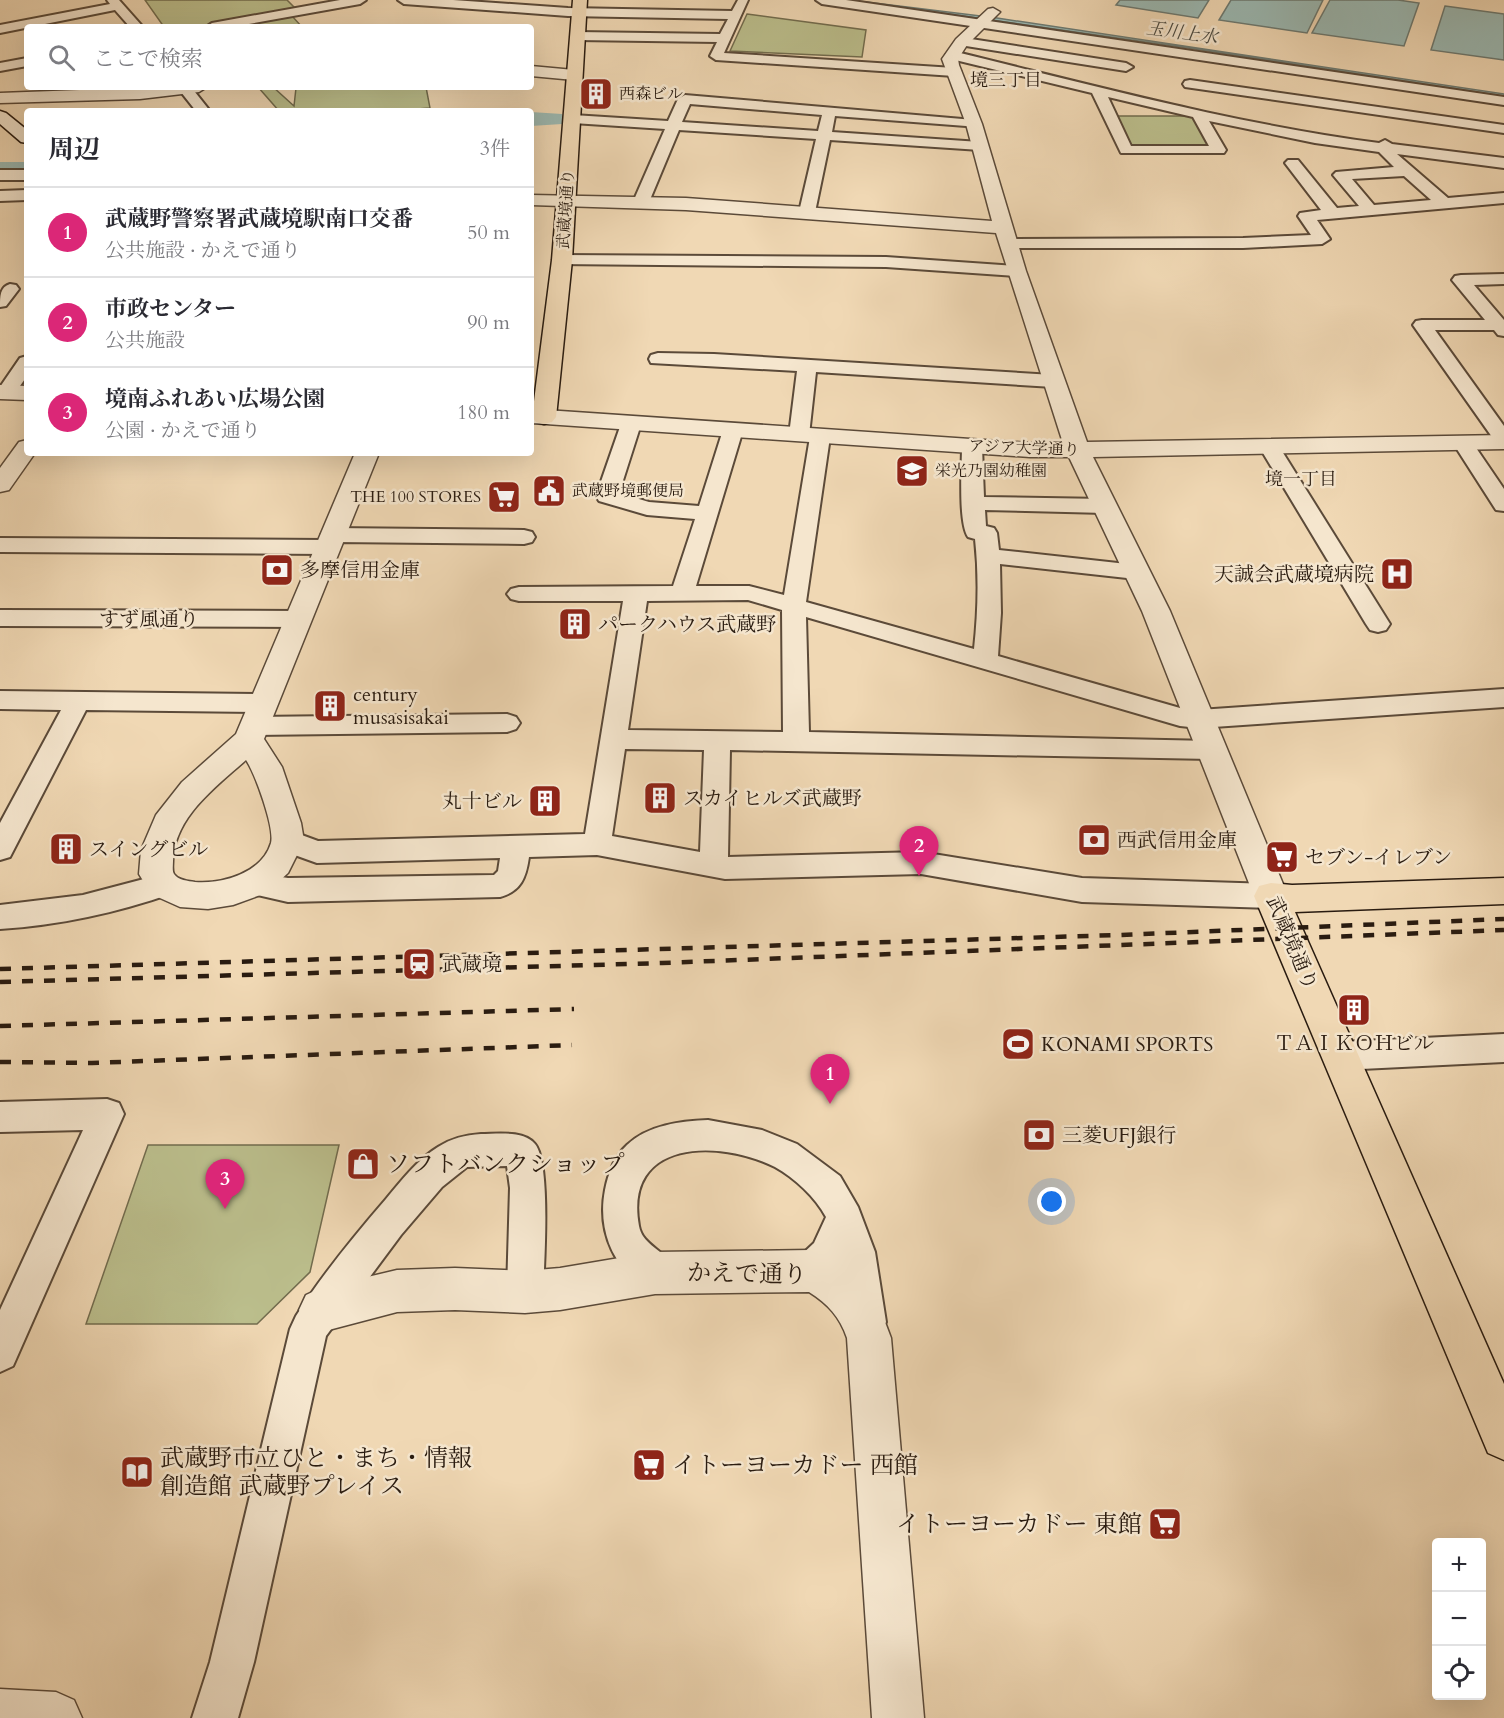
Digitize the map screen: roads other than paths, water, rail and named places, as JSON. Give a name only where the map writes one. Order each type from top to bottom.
[{"type":"main road","name":"武蔵境通り","points":[[538,417],[562,260],[580,6]]},
{"type":"main road","points":[[1271,896],[1292,899],[1504,891]]},
{"type":"main road","name":"武蔵境通り","points":[[1271,896],[1504,1437]]},
{"type":"street","points":[[228,24],[360,0]]},
{"type":"street","points":[[404,0],[580,6],[737,15]]},
{"type":"street","points":[[744,0],[716,56],[954,72]]},
{"type":"street","points":[[822,0],[987,17],[1504,88]]},
{"type":"street","points":[[907,0],[1143,47],[1504,100]]},
{"type":"street","points":[[25,24],[115,3],[134,24]]},
{"type":"street","points":[[49,6],[70,24]]},
{"type":"street","points":[[957,48],[987,17]]},
{"type":"street","points":[[0,29],[24,24]]},
{"type":"street","points":[[577,36],[726,38]]},
{"type":"street","points":[[1103,92],[1124,75],[1126,67],[1143,47]]},
{"type":"street","points":[[957,48],[1126,67]]},
{"type":"street","points":[[957,48],[1103,92],[1198,114],[1254,110],[1295,99],[1504,129]]},
{"type":"street","name":"武蔵境通り","points":[[957,48],[950,59],[974,124],[1016,271],[1078,451],[1156,611],[1271,896]]},
{"type":"street","points":[[1179,110],[1203,56]]},
{"type":"street","points":[[0,67],[24,63]]},
{"type":"street","points":[[1295,99],[1304,70]]},
{"type":"street","points":[[534,71],[574,75]]},
{"type":"street","points":[[1190,84],[1254,110],[1315,139],[1504,163]]},
{"type":"street","points":[[1411,115],[1419,88]]},
{"type":"street","points":[[0,99],[154,90]]},
{"type":"street","points":[[191,90],[201,108]]},
{"type":"street","points":[[1103,92],[1126,150],[1219,150],[1198,114]]},
{"type":"street","points":[[641,202],[685,99],[974,124]]},
{"type":"street","points":[[1314,118],[1320,102]]},
{"type":"street","points":[[807,212],[829,111]]},
{"type":"street","points":[[1384,149],[1387,112]]},
{"type":"street","points":[[0,116],[24,136]]},
{"type":"street","points":[[573,119],[980,146]]},
{"type":"street","points":[[1384,149],[1445,204]]},
{"type":"street","points":[[1293,163],[1332,213]]},
{"type":"street","points":[[1370,210],[1341,175],[1409,171]]},
{"type":"street","points":[[0,175],[24,175]]},
{"type":"street","points":[[0,196],[24,195]]},
{"type":"street","points":[[534,200],[641,202],[807,212],[1006,236],[1243,243],[1322,239],[1306,216],[1504,198]]},
{"type":"street","points":[[562,260],[886,262],[1016,271]]},
{"type":"street","points":[[1502,327],[1461,280],[1504,279]]},
{"type":"street","points":[[0,289],[10,289],[0,302]]},
{"type":"street","points":[[1502,327],[1422,326],[1504,441]]},
{"type":"street","points":[[658,359],[714,360],[1053,381]]},
{"type":"street","points":[[796,741],[794,605],[809,436],[807,366]]},
{"type":"street","points":[[11,392],[24,368]]},
{"type":"street","name":"アジア大学通り","points":[[538,417],[972,447],[1078,451],[1504,441]]},
{"type":"street","points":[[631,424],[607,496],[647,508],[706,513]]},
{"type":"street","points":[[682,595],[733,430]]},
{"type":"street","points":[[1463,443],[1504,505]]},
{"type":"street","points":[[972,447],[976,532],[986,533],[989,556],[990,622],[985,661]]},
{"type":"street","points":[[1270,448],[1378,624]]},
{"type":"street","points":[[0,485],[24,451]]},
{"type":"street","points":[[256,723],[267,768],[285,823],[288,841],[276,864],[254,884],[233,892],[208,896],[180,894],[163,885],[156,874],[157,850],[172,815],[193,790],[218,768],[256,723],[366,456]]},
{"type":"street","points":[[973,503],[1106,506]]},
{"type":"street","points":[[0,545],[524,537]]},
{"type":"street","points":[[989,556],[1136,572]]},
{"type":"street","points":[[519,594],[749,593],[1180,717],[1199,719],[1504,698]]},
{"type":"street","points":[[597,844],[636,595]]},
{"type":"street","name":"すず風通り","points":[[0,618],[298,619]]},
{"type":"street","points":[[0,700],[78,701],[256,723],[507,723]]},
{"type":"street","points":[[0,849],[12,802],[78,701]]},
{"type":"street","points":[[612,739],[1211,750]]},
{"type":"street","points":[[714,867],[717,741]]},
{"type":"street","points":[[218,768],[250,764],[267,768]]},
{"type":"street","points":[[288,841],[317,852],[597,844],[725,868],[921,863],[1082,890],[1271,896]]},
{"type":"street","points":[[254,884],[288,890],[500,886],[513,876],[516,846]]},
{"type":"street","points":[[0,916],[41,915],[89,907],[163,885]]},
{"type":"street","points":[[1341,1056],[1504,1048]]},
{"type":"street","points":[[0,1117],[107,1114],[0,1353]]},
{"type":"street","points":[[655,1273],[637,1259],[624,1241],[620,1219],[620,1186],[629,1167],[647,1150],[665,1139],[689,1135],[735,1137],[787,1155],[827,1187],[844,1218],[862,1269],[869,1338]]},
{"type":"street","points":[[215,1718],[232,1662],[309,1329],[321,1310],[415,1190],[444,1160],[460,1152],[516,1150],[523,1155],[527,1188],[525,1292]]},
{"type":"street","points":[[811,1272],[827,1256],[844,1218]]},
{"type":"street","name":"かえで通り","points":[[321,1310],[397,1291],[455,1289],[525,1292],[560,1289],[655,1273],[811,1272],[834,1282],[851,1299],[861,1314],[869,1338],[898,1718]]},
{"type":"street","points":[[0,1714],[56,1718]]},
{"type":"water","points":[[850,0],[997,18],[1504,94],[1504,96],[1195,49]]},
{"type":"water","points":[[1120,0],[1209,0],[1198,18],[1116,5]]},
{"type":"water","points":[[1231,0],[1323,0],[1307,33],[1219,20]]},
{"type":"water","points":[[1330,0],[1398,0],[1419,3],[1404,46],[1312,33]]},
{"type":"water","points":[[1445,6],[1504,14],[1504,60],[1431,50]]},
{"type":"waterway","points":[[534,119],[554,119]]},
{"type":"waterway","points":[[0,169],[24,169]]},
{"type":"railway","points":[[0,969],[1120,935],[1504,919]]},
{"type":"railway","points":[[0,982],[662,963],[1504,930]]},
{"type":"railway","points":[[0,1026],[574,1009]]},
{"type":"railway","points":[[0,1062],[92,1063],[572,1045]]},
{"type":"place","name":"西森ビル","points":[[596,94]]},
{"type":"place","name":"栄光乃園幼稚園","points":[[912,471]]},
{"type":"place","name":"武蔵野境郵便局","points":[[549,491]]},
{"type":"place","name":"THE 100 STORES","points":[[504,497]]},
{"type":"place","name":"多摩信用金庫","points":[[277,570]]},
{"type":"place","name":"天誠会武蔵境病院","points":[[1397,574]]},
{"type":"place","name":"パークハウス武蔵野","points":[[575,624]]},
{"type":"place","name":"century musasisakai","points":[[330,706]]},
{"type":"place","name":"スカイヒルズ武蔵野","points":[[660,798]]},
{"type":"place","name":"丸十ビル","points":[[545,801]]},
{"type":"place","name":"西武信用金庫","points":[[1094,840]]},
{"type":"place","name":"スイングビル","points":[[66,849]]},
{"type":"place","name":"セブン-イレブン","points":[[1282,857]]},
{"type":"place","name":"市政センター","points":[[919,876]]},
{"type":"place","name":"武蔵境","points":[[419,964]]},
{"type":"place","name":"ＴＡＩＫＯＨビル","points":[[1354,1010]]},
{"type":"place","name":"KONAMI SPORTS","points":[[1018,1044]]},
{"type":"place","name":"武蔵野警察署武蔵境駅南口交番","points":[[830,1104]]},
{"type":"place","name":"三菱UFJ銀行","points":[[1039,1135]]},
{"type":"place","name":"ソフトバンクショップ","points":[[363,1164]]},
{"type":"place","name":"境南ふれあい広場公園","points":[[225,1209]]},
{"type":"place","name":"イトーヨーカドー 西館","points":[[649,1465]]},
{"type":"place","name":"武蔵野市立ひと・まち・情報 創造館 武蔵野プレイス","points":[[137,1472]]},
{"type":"place","name":"イトーヨーカドー 東館","points":[[1165,1524]]},
{"type":"district","name":"境三丁目","points":[[1006,80]]},
{"type":"district","name":"境一丁目","points":[[1301,479]]},
{"type":"water label","name":"玉川上水","points":[[1182,33]]}]
